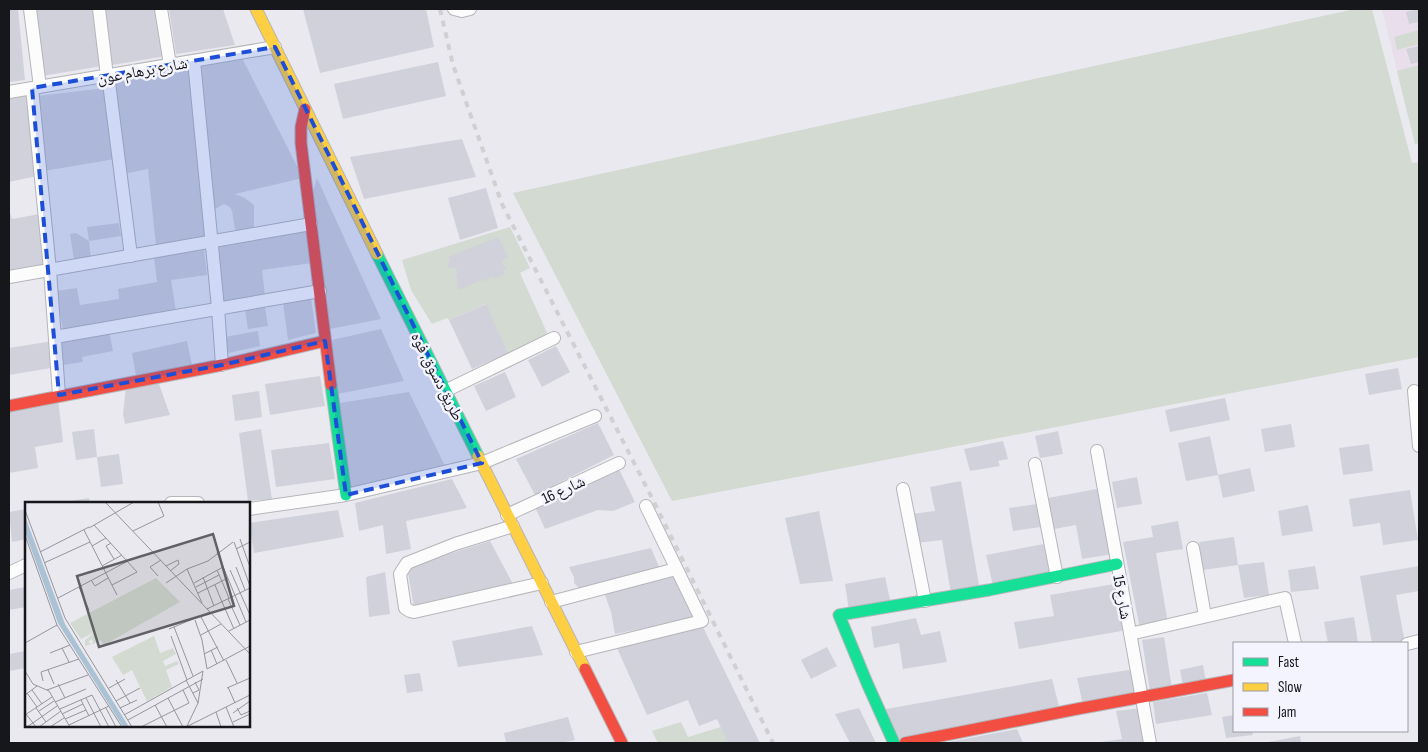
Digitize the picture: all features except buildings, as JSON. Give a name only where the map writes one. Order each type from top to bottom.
[{"type":"street","points":[[30,9],[59,395]]},
{"type":"street","points":[[99,9],[131,256]]},
{"type":"street","points":[[161,9],[170,65]]},
{"type":"street","name":"طريق دسوق, فوه","points":[[256,9],[622,743]]},
{"type":"street","points":[[454,9],[462,11],[470,9]]},
{"type":"street","name":"شارع برهام عون","points":[[9,92],[275,47]]},
{"type":"street","points":[[194,61],[222,365]]},
{"type":"street","points":[[305,108],[301,127],[301,142],[346,495]]},
{"type":"street","points":[[9,277],[311,224]]},
{"type":"street","points":[[55,337],[320,291]]},
{"type":"street","points":[[445,391],[554,338]]},
{"type":"street","points":[[9,406],[222,365],[325,341]]},
{"type":"street","points":[[1414,391],[1419,446]]},
{"type":"street","points":[[250,509],[346,495],[482,464],[595,416]]},
{"type":"street","name":"شارع 15","points":[[1097,451],[1150,743]]},
{"type":"street","name":"شارع 16","points":[[542,583],[414,612],[405,608],[400,574],[407,563],[510,520],[619,463]]},
{"type":"street","points":[[1035,464],[1057,577]]},
{"type":"street","points":[[904,489],[925,601]]},
{"type":"street","points":[[576,652],[702,621],[646,506]]},
{"type":"street","points":[[1193,548],[1205,616]]},
{"type":"street","points":[[894,743],[839,615],[1057,577],[1117,564]]},
{"type":"street","points":[[9,569],[25,565]]},
{"type":"street","points":[[551,602],[676,569]]},
{"type":"street","points":[[1130,634],[1285,598],[1295,642]]},
{"type":"street","points":[[904,743],[1233,680]]},
{"type":"highlighted area","points":[[275,47],[482,463],[346,495],[325,341],[222,365],[59,395],[32,88]]},
{"type":"shaded area","points":[[1355,9],[1372,9],[1412,163],[1419,162],[1419,357],[672,501],[513,193]]},
{"type":"shaded area","points":[[1382,9],[1419,9],[1419,143],[1415,144]]},
{"type":"shaded area","points":[[1419,30],[1419,44],[1397,50],[1394,37]]},
{"type":"shaded area","points":[[1419,65],[1419,143],[1415,144],[1397,71]]},
{"type":"shaded area","points":[[510,227],[530,268],[520,273],[548,335],[508,353],[485,304],[449,320],[447,318],[432,324],[411,290],[402,260]]},
{"type":"shaded area","points":[[681,722],[688,737],[721,727],[728,743],[658,743],[652,731]]},
{"type":"railway","points":[[440,9],[453,65],[502,204],[654,502],[773,743]]},
{"type":"traffic: fast","points":[[377,254],[478,456]]},
{"type":"traffic: fast","points":[[331,385],[346,495]]},
{"type":"traffic: fast","points":[[894,743],[839,615],[989,590],[1117,564]]},
{"type":"traffic: slow","points":[[256,9],[377,254]]},
{"type":"traffic: slow","points":[[478,456],[585,669]]},
{"type":"traffic: jam","points":[[305,109],[301,127],[301,143],[331,385]]},
{"type":"traffic: jam","points":[[9,406],[222,365],[325,341]]},
{"type":"traffic: jam","points":[[585,669],[622,743]]},
{"type":"traffic: jam","points":[[905,743],[1233,680]]}]
